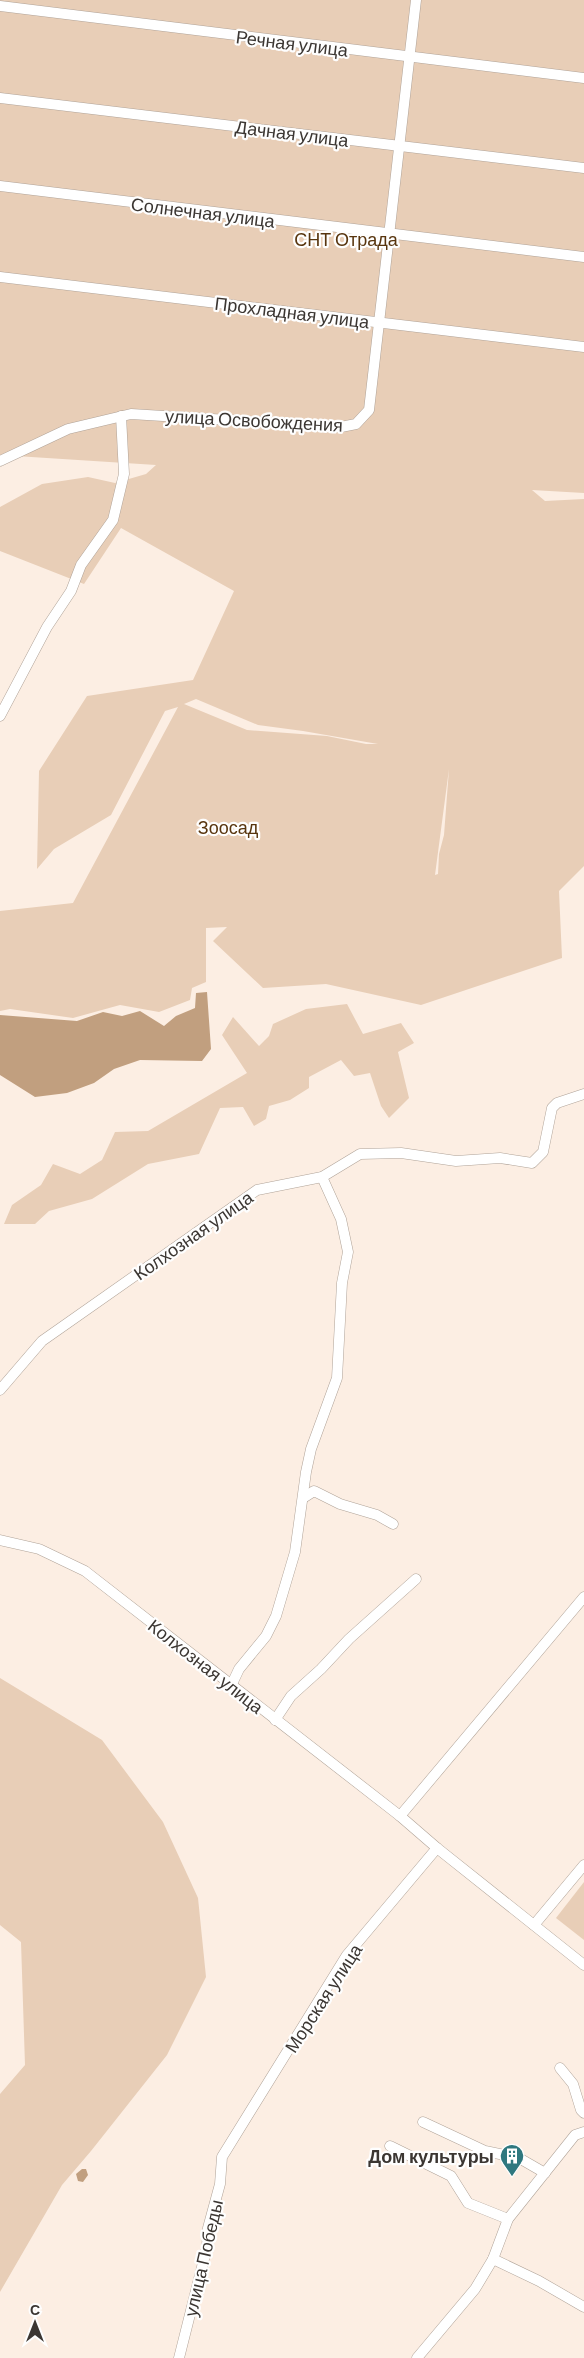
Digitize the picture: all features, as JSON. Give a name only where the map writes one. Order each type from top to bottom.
[{"type":"street","name":"улица Освобождения","points":[[0,461],[68,429],[131,414],[341,427],[356,424],[369,410],[416,0]]},
{"type":"street","name":"Речная улица","points":[[0,6],[584,78]]},
{"type":"street","name":"Дачная улица","points":[[0,98],[584,168]]},
{"type":"street","name":"Солнечная улица","points":[[0,186],[584,257]]},
{"type":"street","name":"Прохладная улица","points":[[0,277],[584,347]]},
{"type":"street","points":[[0,716],[47,627],[71,591],[81,564],[113,520],[124,474],[121,416]]},
{"type":"street","name":"Колхозная улица","points":[[0,1390],[42,1341],[257,1190],[322,1177],[360,1154],[402,1153],[456,1161],[500,1158],[532,1163],[544,1152],[552,1108],[556,1103],[584,1094]]},
{"type":"street","points":[[231,1686],[239,1669],[266,1636],[276,1616],[295,1552],[311,1449],[337,1378],[342,1284],[348,1252],[341,1219],[322,1177]]},
{"type":"street","points":[[303,1498],[314,1491],[340,1504],[377,1515],[393,1524]]},
{"type":"street","name":"Колхозная улица","points":[[0,1540],[39,1549],[85,1571],[400,1816],[437,1848],[584,1965]]},
{"type":"street","points":[[275,1720],[291,1696],[321,1669],[349,1639],[416,1579]]},
{"type":"street","points":[[400,1816],[584,1597]]},
{"type":"street","name":"Морская улица","points":[[222,2157],[347,1955],[437,1848]]},
{"type":"street","points":[[534,1925],[584,1865]]},
{"type":"street","points":[[560,2068],[573,2084],[581,2110],[584,2113]]},
{"type":"street","points":[[423,2122],[484,2151],[518,2158],[545,2173]]},
{"type":"street","points":[[417,2358],[475,2289],[493,2259],[508,2219],[575,2135],[584,2132]]},
{"type":"street","points":[[390,2146],[451,2176],[468,2203],[508,2219]]},
{"type":"street","name":"улица Победы","points":[[180,2358],[207,2247],[208,2228],[220,2184],[222,2157]]},
{"type":"street","points":[[493,2259],[539,2281],[584,2307]]},
{"type":"green space","points":[[0,0],[584,0],[584,493],[532,490],[545,501],[584,499],[584,866],[559,891],[562,958],[421,1005],[326,984],[263,988],[213,941],[227,927],[206,928],[206,982],[192,988],[190,1000],[159,1012],[120,1005],[73,1018],[10,1009],[0,1011],[0,911],[73,903],[178,707],[165,711],[111,815],[54,849],[37,869],[39,771],[87,696],[193,680],[234,591],[121,528],[84,584],[0,551],[0,507],[42,484],[88,477],[115,483],[146,474],[156,465],[0,455]],"holes":[[[196,699],[258,725],[378,744],[366,744],[327,736],[247,730],[184,704]],[[449,769],[444,835],[439,854],[438,874],[435,875]]]},
{"type":"green space","points":[[347,1004],[363,1034],[401,1023],[414,1043],[398,1052],[409,1098],[389,1118],[381,1106],[370,1073],[354,1076],[341,1060],[309,1077],[309,1088],[290,1100],[269,1106],[266,1119],[254,1126],[243,1107],[220,1108],[199,1154],[148,1164],[92,1199],[49,1211],[35,1224],[4,1224],[12,1205],[41,1185],[53,1164],[80,1174],[102,1160],[115,1132],[148,1131],[247,1073],[222,1035],[233,1017],[259,1046],[269,1036],[273,1024],[306,1009]]},
{"type":"green space","points":[[0,1678],[102,1740],[163,1822],[198,1898],[206,1977],[167,2055],[62,2185],[0,2292],[0,2094],[25,2065],[21,1942],[0,1925]]},
{"type":"green space","points":[[584,1882],[584,1940],[556,1918]]},
{"type":"shaded area","points":[[207,992],[211,1049],[202,1061],[140,1060],[114,1069],[94,1083],[67,1093],[35,1097],[0,1075],[0,1015],[77,1021],[103,1012],[122,1016],[140,1011],[164,1026],[176,1016],[195,1008],[196,993]]},
{"type":"shaded area","points":[[82,2169],[86,2169],[88,2175],[83,2182],[78,2181],[76,2174]]},
{"type":"place","name":"Дом культуры","points":[[512,2177]]},
{"type":"park label","name":"СНТ Отрада","points":[[346,239]]},
{"type":"park label","name":"Зоосад","points":[[228,827]]}]
